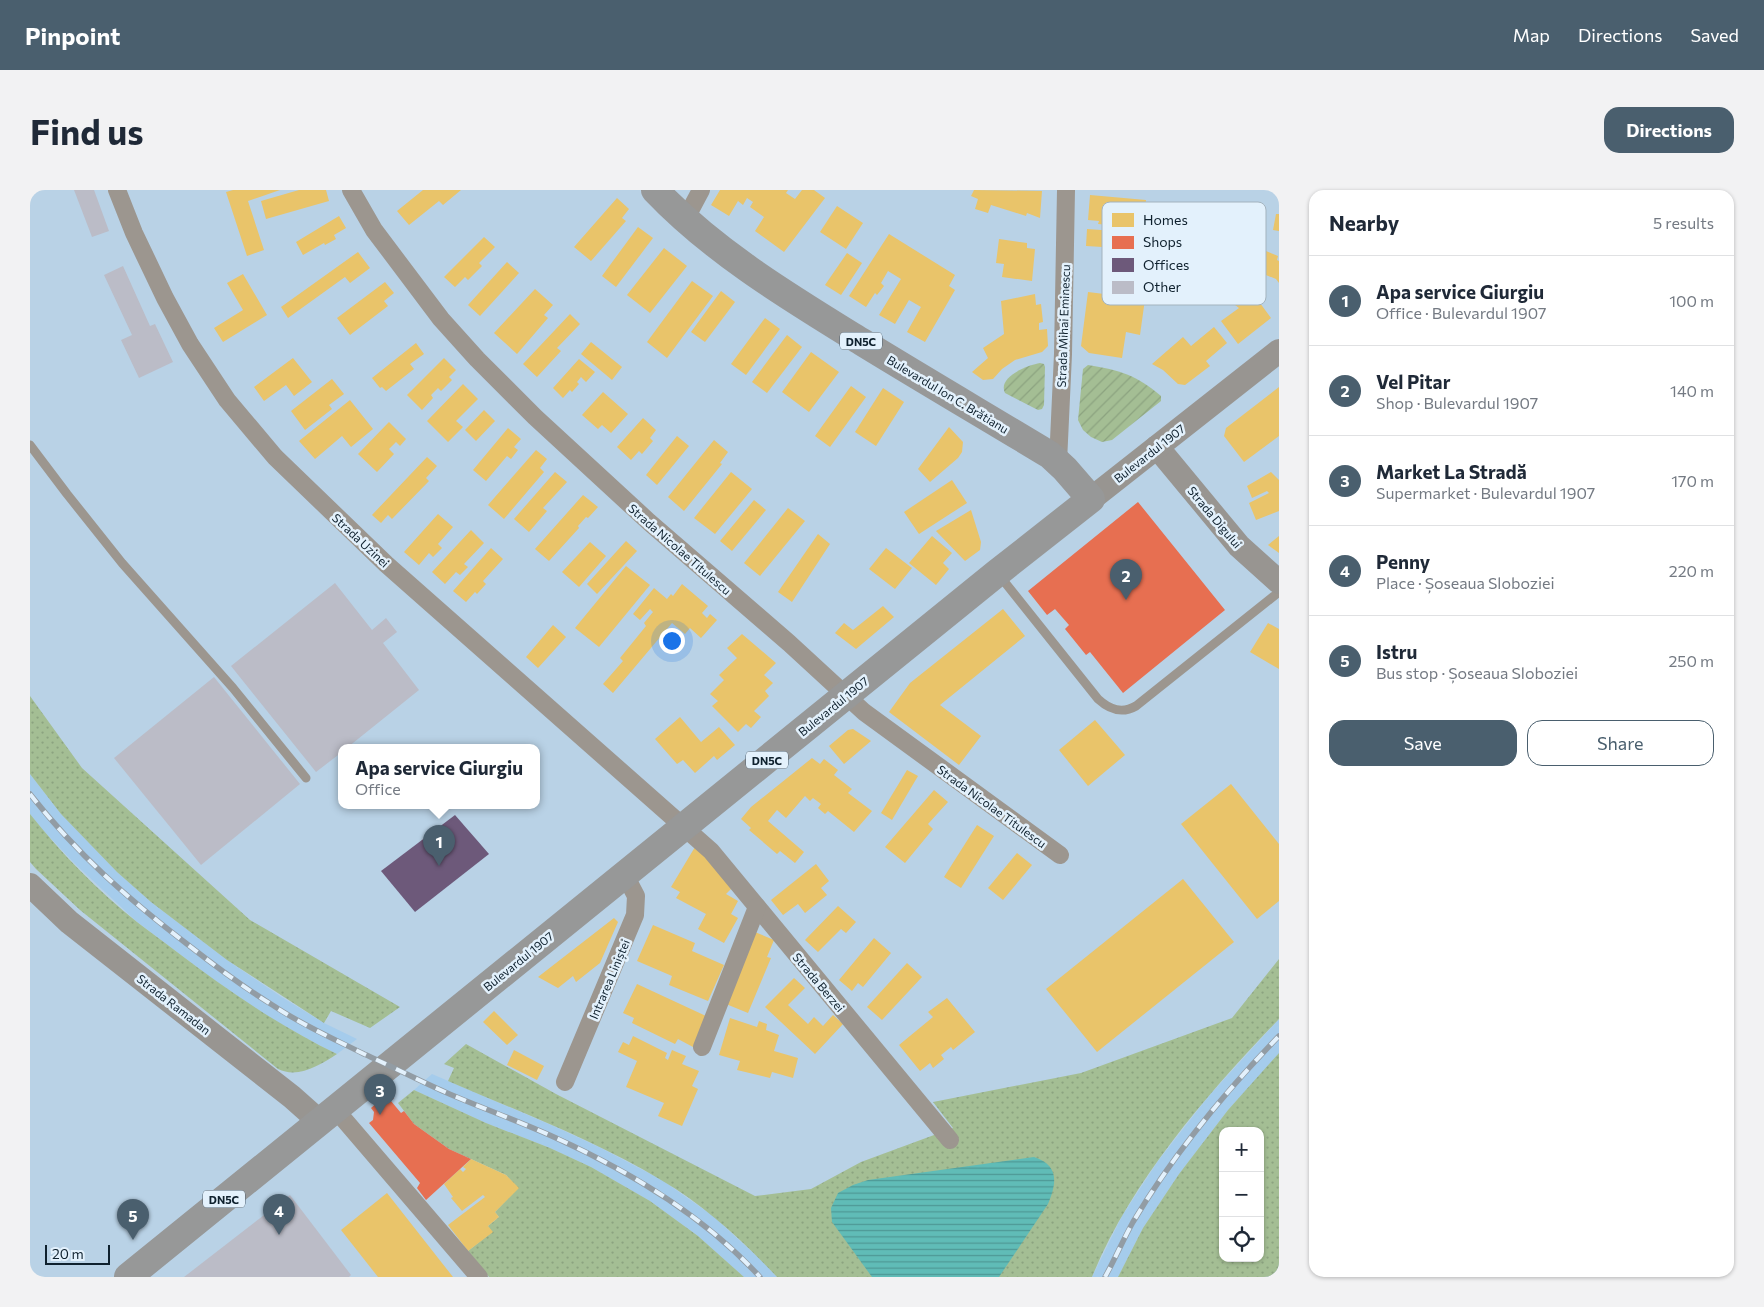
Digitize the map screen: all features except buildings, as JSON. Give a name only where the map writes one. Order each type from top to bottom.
[{"type":"main road","name":"Bulevardul Ion C. Brătianu","points":[[655,190],[685,220],[747,268],[808,309],[1058,462],[1091,499]]},
{"type":"main road","name":"Bulevardul 1907","points":[[327,1115],[1091,499]]},
{"type":"main road","name":"DN5C","points":[[128,1277],[327,1115]]},
{"type":"street","name":"Strada Uzinei","points":[[117,190],[134,233],[165,298],[190,344],[227,400],[275,458],[386,564],[684,828]]},
{"type":"street","name":"Strada Nicolae Titulescu","points":[[351,190],[374,230],[425,298],[458,338],[535,417],[864,712],[1060,856]]},
{"type":"street","points":[[685,220],[701,190]]},
{"type":"street","name":"Strada Mihai Eminescu","points":[[1058,462],[1063,354],[1066,190]]},
{"type":"street","name":"Bulevardul 1907","points":[[1091,499],[1279,351]]},
{"type":"street","name":"Strada Digului","points":[[1158,447],[1239,546],[1279,582]]},
{"type":"street","name":"Strada Berzei","points":[[684,828],[711,851],[950,1140]]},
{"type":"street","name":"Intrarea Liniștei","points":[[564,1082],[635,915],[636,896],[625,875]]},
{"type":"street","name":"Strada Ramadan","points":[[30,885],[69,922],[292,1096],[327,1115]]},
{"type":"street","points":[[702,1047],[757,907]]},
{"type":"street","points":[[327,1115],[479,1277]]},
{"type":"lane","points":[[30,445],[117,556],[233,688],[306,778]]},
{"type":"lane","points":[[997,573],[1098,699],[1110,708],[1123,711],[1136,706],[1279,592]]},
{"type":"shaded area","points":[[1044,364],[1045,367],[1044,405],[1042,409],[1038,410],[1005,393],[1004,387],[1005,382],[1015,373],[1028,366]]},
{"type":"shaded area","points":[[1088,365],[1127,374],[1144,383],[1161,396],[1161,401],[1112,440],[1102,442],[1091,437],[1083,430],[1078,420],[1083,369]]},
{"type":"shaded area","points":[[30,696],[82,768],[250,920],[400,1007],[370,1028],[331,1011],[324,1023],[227,960],[151,902],[117,872],[61,814],[30,774]]},
{"type":"shaded area","points":[[30,774],[61,814],[117,872],[151,902],[227,960],[280,996],[324,1023],[357,1039],[337,1054],[315,1043],[267,1016],[213,979],[136,921],[74,863],[30,814]]},
{"type":"shaded area","points":[[30,814],[80,871],[137,922],[254,1007],[295,1032],[337,1054],[301,1072],[286,1072],[278,1069],[80,910],[36,869],[30,862]]},
{"type":"shaded area","points":[[1279,959],[1279,1019],[1199,1108],[1150,1173],[1108,1241],[1092,1277],[777,1277],[722,1224],[677,1190],[636,1166],[583,1139],[448,1081],[454,1068],[444,1064],[466,1044],[556,1094],[755,1196],[811,1189],[861,1162],[953,1128],[933,1102],[1081,1073],[1232,1018]]},
{"type":"shaded area","points":[[1279,1019],[1279,1054],[1228,1110],[1179,1174],[1143,1228],[1118,1277],[1092,1277],[1122,1216],[1158,1161],[1208,1097]]},
{"type":"shaded area","points":[[1279,1053],[1279,1277],[1118,1277],[1143,1228],[1179,1174],[1228,1110]]},
{"type":"shaded area","points":[[432,1074],[558,1128],[662,1180],[713,1216],[777,1277],[744,1277],[698,1236],[650,1201],[591,1167],[550,1148],[486,1123],[414,1090]]},
{"type":"shaded area","points":[[414,1090],[486,1123],[550,1148],[591,1167],[650,1201],[698,1236],[744,1277],[489,1277],[468,1251],[492,1232],[488,1226],[499,1217],[495,1212],[518,1188],[506,1175],[449,1149],[414,1124],[398,1103]]},
{"type":"shaded area","points":[[1034,1157],[1042,1160],[1052,1170],[1054,1182],[1051,1196],[1048,1204],[999,1277],[872,1277],[832,1222],[831,1208],[838,1193],[868,1180]]},
{"type":"railway","points":[[30,794],[66,836],[123,892],[165,927],[251,991],[318,1032],[445,1092],[556,1138],[612,1165],[691,1215],[715,1234],[760,1277]]},
{"type":"railway","points":[[1105,1277],[1133,1222],[1183,1148],[1239,1079],[1279,1036]]},
{"type":"place","name":"Vel Pitar","points":[[1126,600]]},
{"type":"place","name":"Apa service Giurgiu","points":[[439,866]]},
{"type":"place","name":"Market La Stradă","points":[[380,1115]]},
{"type":"place","name":"Penny","points":[[279,1235]]},
{"type":"place","name":"Istru","points":[[133,1240]]}]
